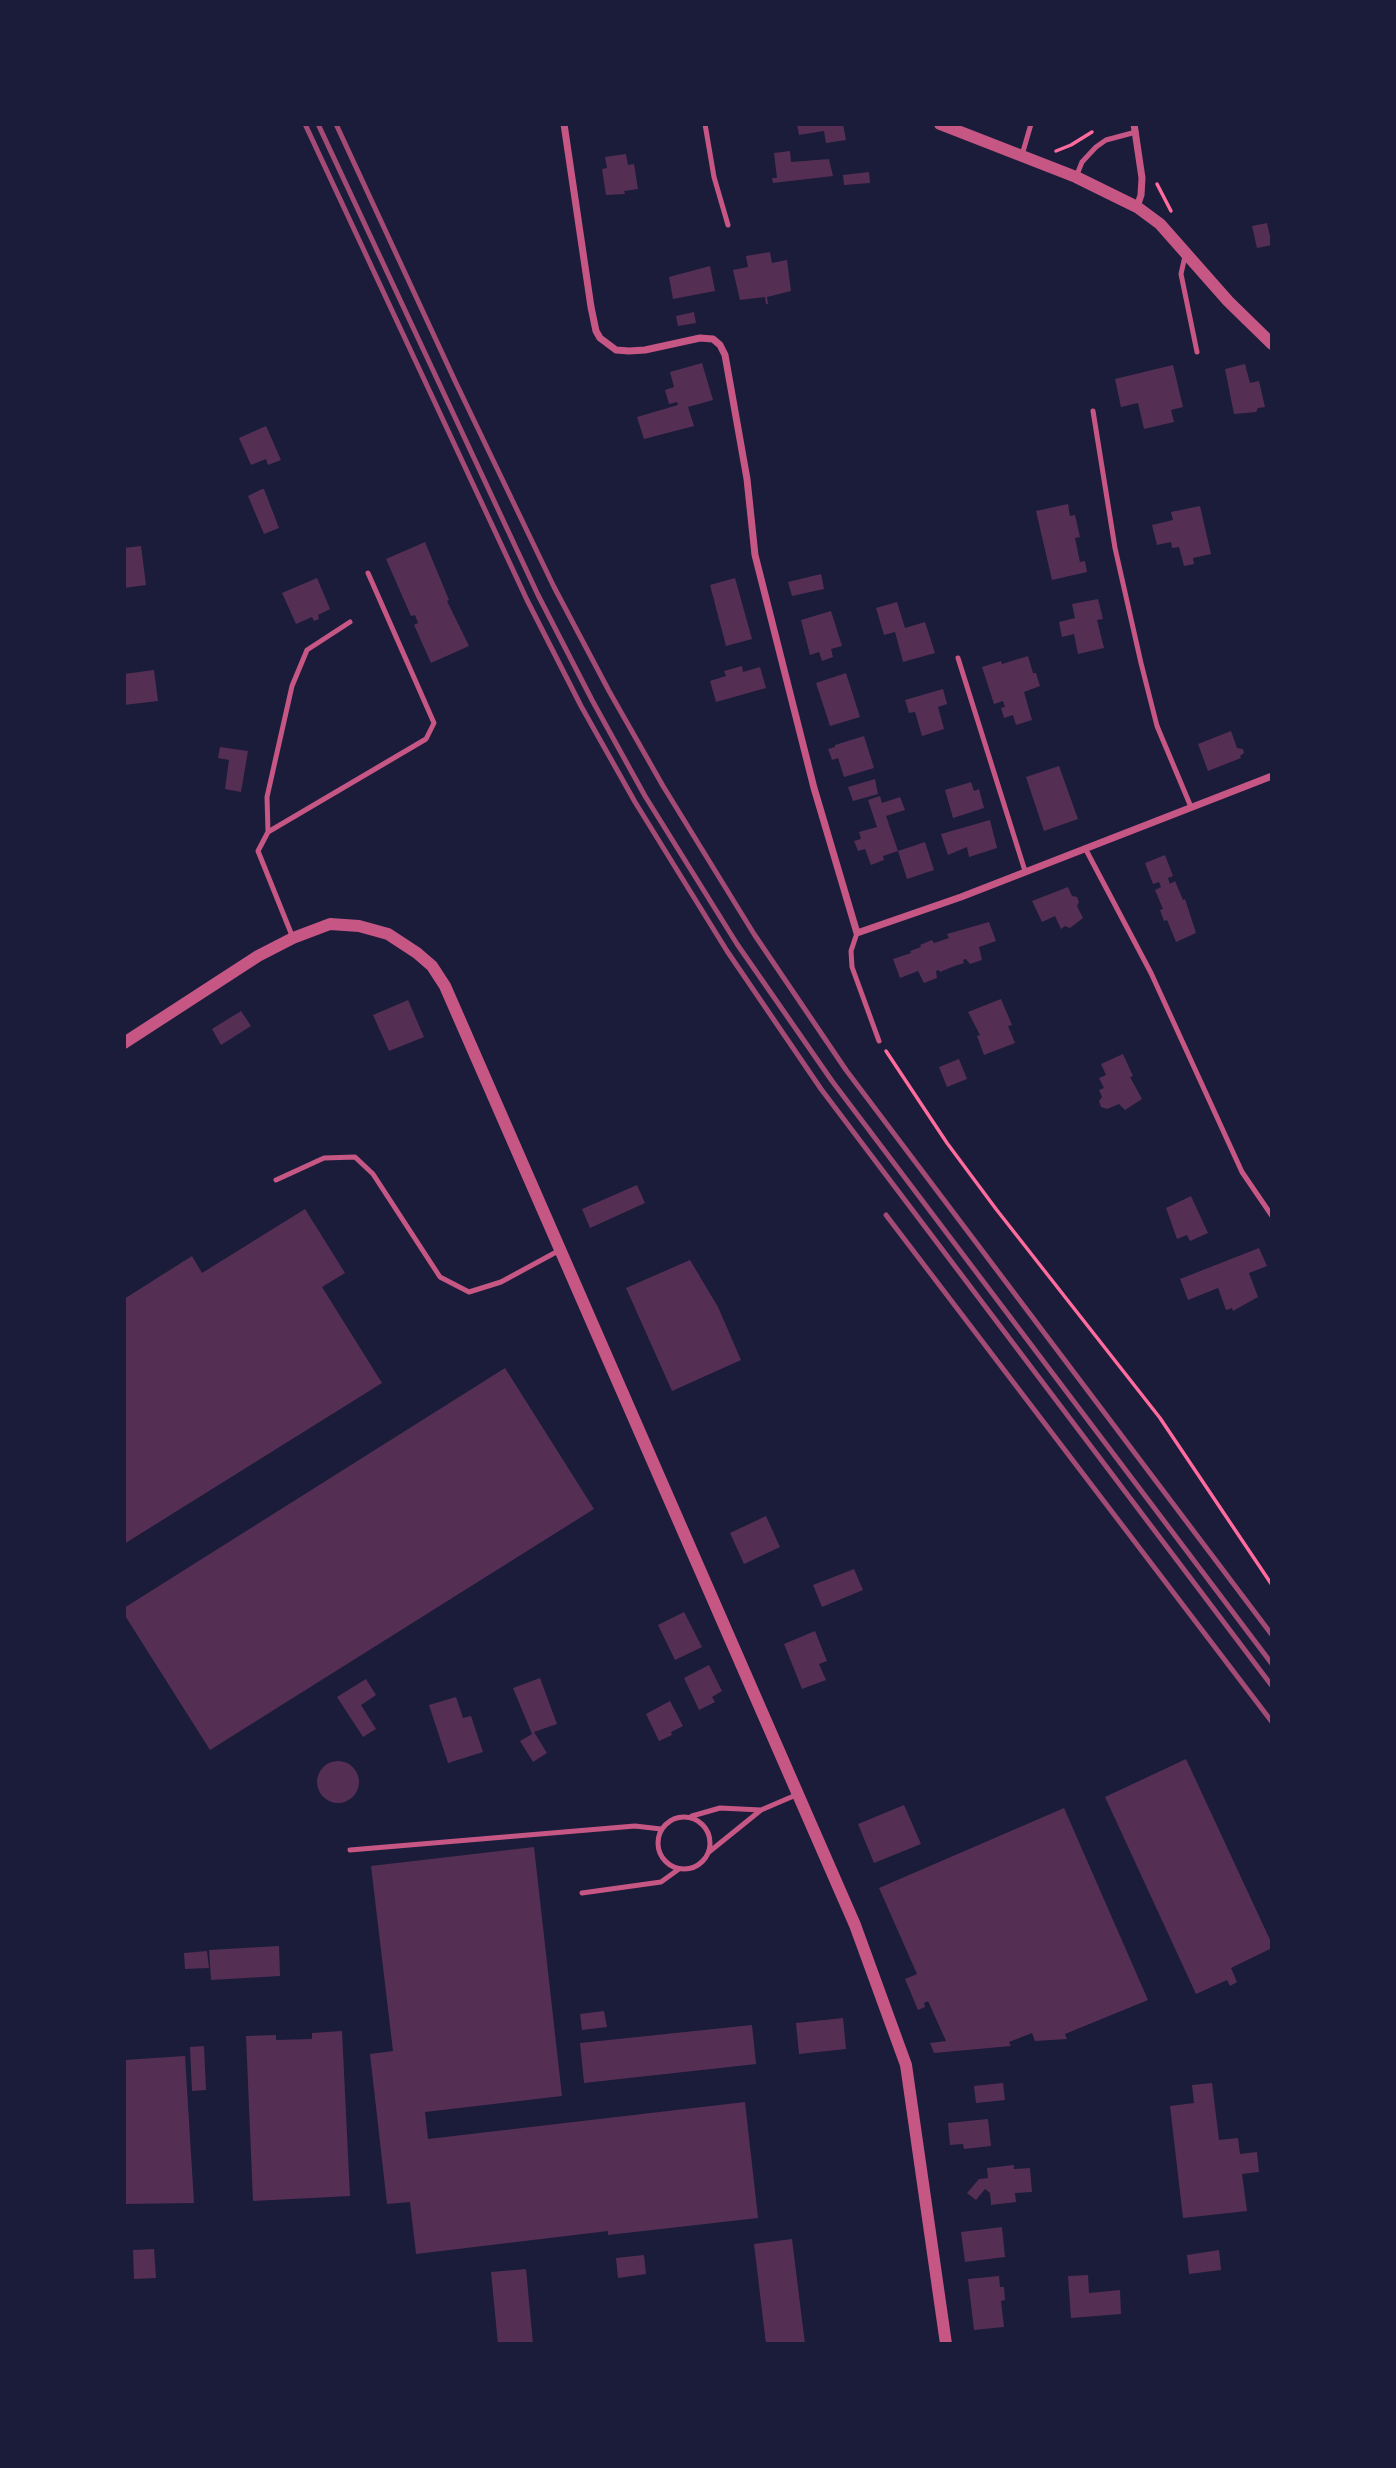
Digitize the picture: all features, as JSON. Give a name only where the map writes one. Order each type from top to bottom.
[{"type":"street","points":[[564,124],[596,331],[604,344],[616,350],[645,350],[700,338],[713,339],[725,355],[747,479],[755,555],[814,788],[857,933],[961,897],[1272,776]]},
{"type":"street","points":[[940,124],[1076,177],[1137,207],[1160,224],[1228,301],[1272,344]]},
{"type":"street","points":[[1135,128],[1142,178],[1137,207]]},
{"type":"street","points":[[124,1043],[258,956],[293,938],[330,924],[359,926],[388,934],[417,953],[432,967],[445,986],[855,1925],[906,2064],[946,2344]]},
{"type":"lane","points":[[705,124],[714,177],[728,225]]},
{"type":"lane","points":[[1022,155],[1031,124]]},
{"type":"lane","points":[[1076,177],[1082,162],[1096,147],[1135,128]]},
{"type":"lane","points":[[1185,251],[1181,274],[1197,352]]},
{"type":"lane","points":[[1093,411],[1115,548],[1141,663],[1157,726],[1191,807]]},
{"type":"lane","points":[[268,832],[426,739],[434,723],[368,573]]},
{"type":"lane","points":[[293,938],[258,851],[268,832],[267,797],[292,686],[307,650],[350,622]]},
{"type":"lane","points":[[958,659],[1025,871]]},
{"type":"lane","points":[[1086,848],[1151,973],[1242,1172],[1272,1216]]},
{"type":"lane","points":[[857,933],[850,951],[852,967],[879,1041]]},
{"type":"lane","points":[[276,1180],[324,1158],[355,1157],[373,1174],[440,1277],[469,1292],[501,1282],[560,1250]]},
{"type":"lane","points":[[582,1893],[661,1882],[679,1869],[697,1866],[709,1852],[761,1811],[797,1794]]},
{"type":"lane","points":[[679,1869],[664,1860],[659,1852],[658,1836],[661,1829],[674,1818],[690,1817],[720,1808],[761,1811]]},
{"type":"lane","points":[[690,1817],[704,1826],[709,1834],[709,1852]]},
{"type":"lane","points":[[350,1850],[635,1826],[661,1829]]},
{"type":"path","points":[[1071,145],[1093,131]]},
{"type":"path","points":[[1154,174],[1157,187],[1171,212]]},
{"type":"path","points":[[879,1041],[947,1143],[1160,1418],[1272,1585]]},
{"type":"building","points":[[797,124],[843,124],[846,140],[826,143],[824,131],[799,135]]},
{"type":"building","points":[[790,151],[791,162],[829,159],[833,176],[773,183],[772,178],[777,178],[774,153]]},
{"type":"building","points":[[626,154],[628,165],[634,164],[638,189],[624,191],[625,194],[606,195],[602,169],[607,168],[605,157]]},
{"type":"building","points":[[869,172],[870,183],[844,185],[843,175]]},
{"type":"building","points":[[1267,223],[1272,245],[1257,248],[1252,226]]},
{"type":"building","points":[[770,252],[772,263],[787,260],[791,291],[767,297],[768,304],[765,297],[740,300],[733,270],[748,267],[746,256]]},
{"type":"building","points":[[710,266],[715,291],[673,299],[669,277]]},
{"type":"building","points":[[694,312],[696,323],[678,326],[676,316]]},
{"type":"building","points":[[702,363],[713,400],[688,407],[694,426],[644,439],[637,417],[678,405],[677,402],[669,404],[665,390],[674,387],[670,372]]},
{"type":"building","points":[[1245,364],[1250,383],[1259,381],[1265,407],[1258,408],[1256,412],[1234,414],[1225,369]]},
{"type":"building","points":[[1173,365],[1183,407],[1171,410],[1174,422],[1144,429],[1138,403],[1121,407],[1115,379]]},
{"type":"building","points":[[266,426],[281,460],[268,465],[266,459],[251,465],[239,438]]},
{"type":"building","points":[[262,489],[279,528],[264,534],[248,496]]},
{"type":"building","points":[[1068,504],[1070,516],[1075,515],[1080,537],[1075,538],[1080,562],[1085,561],[1087,572],[1052,580],[1036,511]]},
{"type":"building","points":[[1200,506],[1211,554],[1193,558],[1194,564],[1184,566],[1179,547],[1172,548],[1171,542],[1157,545],[1152,525],[1173,520],[1171,512]]},
{"type":"building","points":[[425,542],[449,600],[447,601],[469,646],[431,663],[414,625],[418,623],[415,615],[411,616],[386,559]]},
{"type":"building","points":[[141,546],[146,585],[124,588],[124,548]]},
{"type":"building","points":[[821,574],[824,589],[792,596],[788,582]]},
{"type":"building","points":[[317,578],[330,609],[318,615],[319,619],[314,621],[312,617],[296,624],[282,593]]},
{"type":"building","points":[[735,578],[752,639],[726,646],[710,585]]},
{"type":"building","points":[[1098,599],[1103,619],[1097,620],[1104,648],[1078,654],[1074,634],[1062,637],[1059,622],[1075,618],[1072,604]]},
{"type":"building","points":[[897,602],[905,628],[925,622],[935,653],[903,662],[895,632],[884,635],[876,608]]},
{"type":"building","points":[[831,611],[842,646],[831,649],[833,657],[822,661],[819,652],[810,655],[801,620]]},
{"type":"building","points":[[1028,656],[1040,686],[1024,692],[1032,720],[1016,725],[1013,715],[1004,718],[1001,708],[1005,707],[1003,701],[994,704],[982,667]]},
{"type":"building","points":[[742,666],[743,672],[760,667],[766,688],[716,702],[710,681],[726,676],[724,671]]},
{"type":"building","points":[[154,670],[158,701],[124,705],[124,674]]},
{"type":"building","points":[[846,673],[860,717],[830,726],[816,683]]},
{"type":"building","points":[[943,689],[947,704],[938,707],[944,729],[922,736],[915,712],[909,713],[905,700]]},
{"type":"building","points":[[1231,731],[1237,748],[1243,749],[1244,753],[1241,758],[1208,771],[1198,744]]},
{"type":"building","points":[[864,736],[874,768],[844,777],[838,758],[832,760],[828,749]]},
{"type":"building","points":[[220,747],[248,751],[241,792],[225,789],[229,760],[218,758]]},
{"type":"building","points":[[1059,766],[1078,819],[1044,831],[1026,777]]},
{"type":"building","points":[[875,779],[878,794],[853,801],[848,787]]},
{"type":"building","points":[[971,782],[974,791],[979,789],[984,808],[953,818],[945,790]]},
{"type":"building","points":[[880,796],[882,803],[900,797],[905,810],[886,816],[898,851],[883,856],[884,860],[871,865],[865,849],[858,851],[854,841],[861,839],[859,832],[877,827],[868,800]]},
{"type":"building","points":[[990,820],[997,848],[969,857],[967,847],[948,855],[941,834]]},
{"type":"building","points":[[925,842],[934,870],[907,879],[898,851]]},
{"type":"building","points":[[1165,855],[1173,876],[1168,878],[1170,884],[1175,881],[1183,900],[1185,899],[1196,933],[1176,942],[1160,910],[1163,909],[1155,890],[1161,887],[1159,882],[1153,884],[1145,863]]},
{"type":"building","points":[[1068,887],[1072,896],[1077,897],[1077,906],[1083,918],[1070,928],[1065,926],[1061,929],[1055,916],[1042,922],[1032,901]]},
{"type":"building","points":[[989,922],[996,941],[979,947],[982,960],[970,964],[966,959],[963,960],[964,963],[936,971],[937,978],[924,983],[918,971],[900,978],[893,959],[911,953],[910,951],[932,940],[934,943],[949,938],[947,934]]},
{"type":"building","points":[[1001,999],[1012,1025],[1008,1026],[1015,1043],[984,1055],[977,1036],[980,1035],[968,1012]]},
{"type":"building","points":[[408,1000],[424,1037],[389,1051],[373,1015]]},
{"type":"building","points":[[241,1011],[251,1026],[221,1045],[212,1029]]},
{"type":"building","points":[[1123,1054],[1133,1076],[1130,1077],[1142,1099],[1125,1110],[1119,1104],[1107,1109],[1101,1107],[1099,1101],[1102,1097],[1099,1090],[1104,1088],[1099,1078],[1106,1075],[1101,1064]]},
{"type":"building","points":[[959,1059],[967,1079],[947,1087],[939,1067]]},
{"type":"building","points":[[637,1185],[645,1203],[590,1228],[582,1209]]},
{"type":"building","points":[[1191,1196],[1208,1233],[1190,1241],[1187,1235],[1177,1239],[1166,1208]]},
{"type":"building","points":[[305,1209],[345,1273],[322,1287],[382,1383],[124,1544],[124,1299],[192,1256],[202,1273]]},
{"type":"building","points":[[1259,1248],[1267,1266],[1249,1273],[1258,1297],[1233,1311],[1232,1308],[1226,1310],[1218,1288],[1188,1300],[1180,1279]]},
{"type":"building","points":[[690,1260],[718,1307],[741,1360],[672,1391],[626,1288]]},
{"type":"building","points":[[505,1368],[594,1509],[210,1750],[124,1614],[124,1608]]},
{"type":"building","points":[[766,1516],[780,1547],[744,1564],[730,1533]]},
{"type":"building","points":[[854,1569],[863,1590],[822,1607],[813,1585]]},
{"type":"building","points":[[684,1612],[702,1647],[675,1660],[658,1625]]},
{"type":"building","points":[[815,1631],[827,1661],[819,1664],[826,1680],[802,1689],[784,1644]]},
{"type":"building","points":[[709,1665],[722,1691],[712,1697],[715,1702],[699,1710],[684,1678]]},
{"type":"building","points":[[540,1678],[557,1724],[534,1732],[547,1753],[533,1762],[520,1741],[532,1734],[513,1688]]},
{"type":"building","points":[[366,1679],[376,1695],[361,1705],[376,1729],[363,1737],[337,1697]]},
{"type":"building","points":[[456,1697],[463,1718],[471,1716],[483,1752],[448,1763],[429,1705]]},
{"type":"building","points":[[670,1701],[683,1726],[659,1741],[646,1714]]},
{"type":"building","points":[[1186,1759],[1272,1944],[1272,1948],[1231,1968],[1237,1982],[1230,1986],[1227,1980],[1196,1994],[1105,1797]]},
{"type":"building","points":[[338,1761],[353,1767],[359,1782],[353,1797],[338,1803],[323,1797],[317,1782],[323,1767]]},
{"type":"building","points":[[904,1805],[921,1844],[874,1863],[858,1824]]},
{"type":"building","points":[[1064,1808],[1148,2000],[1065,2034],[1067,2039],[1035,2041],[1032,2033],[1009,2042],[1011,2046],[934,2053],[930,2043],[946,2041],[928,2001],[924,2003],[925,2007],[918,2010],[905,1979],[917,1974],[879,1888]]},
{"type":"building","points":[[534,1847],[562,2096],[425,2112],[428,2139],[745,2102],[758,2218],[608,2235],[608,2231],[416,2254],[410,2202],[387,2204],[370,2054],[393,2051],[371,1866]]},
{"type":"building","points":[[279,1946],[280,1976],[211,1980],[209,1950]]},
{"type":"building","points":[[207,1951],[209,1968],[185,1969],[184,1953]]},
{"type":"building","points":[[604,2011],[607,2027],[582,2030],[580,2014]]},
{"type":"building","points":[[843,2018],[846,2049],[799,2054],[796,2023]]},
{"type":"building","points":[[752,2025],[756,2064],[584,2083],[580,2043]]},
{"type":"building","points":[[342,2031],[350,2196],[253,2201],[246,2036],[276,2035],[276,2040],[312,2039],[312,2033]]},
{"type":"building","points":[[204,2046],[206,2090],[192,2091],[190,2047]]},
{"type":"building","points":[[185,2056],[194,2203],[124,2204],[124,2060]]},
{"type":"building","points":[[1003,2083],[1005,2100],[976,2103],[974,2086]]},
{"type":"building","points":[[1212,2083],[1219,2140],[1238,2138],[1240,2154],[1257,2152],[1259,2172],[1242,2174],[1247,2211],[1183,2218],[1170,2106],[1194,2103],[1192,2085]]},
{"type":"building","points":[[988,2119],[991,2146],[964,2149],[963,2144],[950,2145],[948,2123]]},
{"type":"building","points":[[1014,2165],[1014,2169],[1030,2168],[1032,2192],[1015,2193],[1016,2202],[991,2205],[990,2193],[985,2189],[976,2200],[967,2193],[979,2179],[988,2178],[987,2168]]},
{"type":"building","points":[[1002,2227],[1005,2257],[965,2262],[961,2232]]},
{"type":"building","points":[[792,2239],[805,2344],[766,2344],[754,2244]]},
{"type":"building","points":[[154,2249],[156,2278],[134,2279],[133,2250]]},
{"type":"building","points":[[1219,2250],[1221,2270],[1189,2274],[1187,2255]]},
{"type":"building","points":[[644,2255],[646,2274],[618,2278],[616,2258]]},
{"type":"building","points":[[526,2269],[533,2344],[498,2344],[491,2272]]},
{"type":"building","points":[[1088,2275],[1089,2293],[1120,2290],[1121,2314],[1071,2318],[1068,2276]]},
{"type":"building","points":[[999,2276],[1000,2287],[1004,2287],[1005,2300],[1001,2301],[1004,2327],[974,2330],[968,2279]]},
{"type":"railway","points":[[305,124],[527,600],[581,706],[635,802],[727,951],[821,1089],[1272,1686]]},
{"type":"railway","points":[[318,124],[538,595],[645,796],[737,944],[832,1081],[1272,1664]]},
{"type":"railway","points":[[336,124],[554,587],[663,786],[754,934],[846,1070],[1272,1635]]},
{"type":"railway","points":[[886,1215],[1272,1722]]}]
